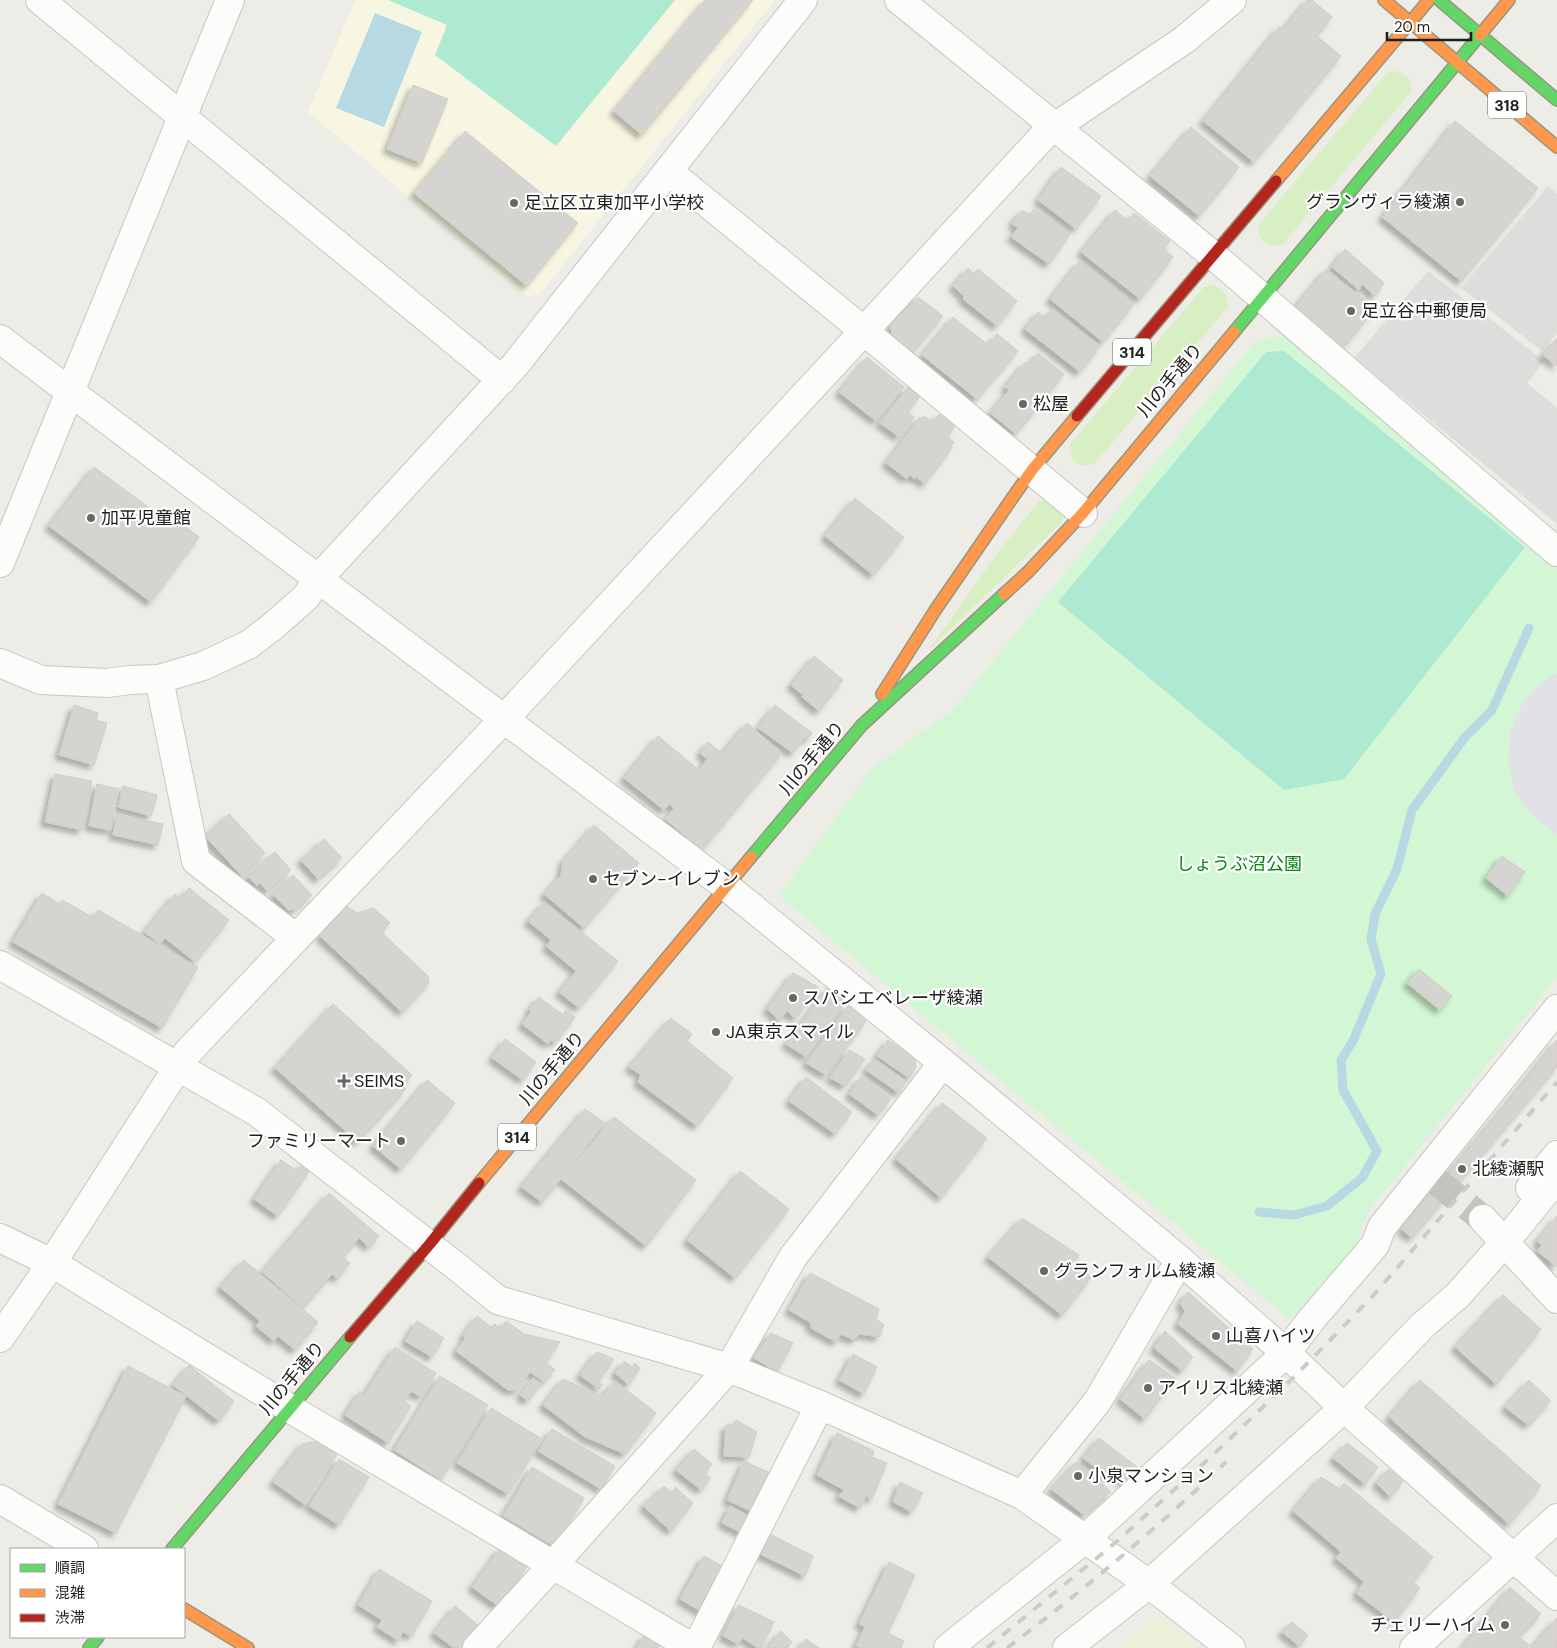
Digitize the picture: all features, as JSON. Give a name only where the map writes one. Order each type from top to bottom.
[{"type":"main road","name":"318","points":[[1384,0],[1557,147]]},
{"type":"main road","name":"川の手通り","points":[[862,724],[916,638],[1032,470],[1429,0]]},
{"type":"main road","name":"318","points":[[1439,0],[1557,100]]},
{"type":"main road","name":"川の手通り","points":[[173,1548],[289,1408],[429,1245],[862,724],[1028,572],[1083,513],[1509,0]]},
{"type":"main road","points":[[185,1610],[248,1648]]},
{"type":"main road","points":[[89,1648],[97,1638]]},
{"type":"street","points":[[40,0],[502,380]]},
{"type":"street","points":[[0,563],[230,0]]},
{"type":"street","points":[[0,663],[41,680],[107,683],[159,679],[203,666],[248,645],[272,627],[306,597],[318,579],[502,380],[803,0]]},
{"type":"street","points":[[899,0],[1214,256],[1557,552]]},
{"type":"street","points":[[0,1338],[52,1263],[187,1053],[504,719],[1046,133],[1184,40],[1232,0]]},
{"type":"street","points":[[668,171],[1083,513]]},
{"type":"street","points":[[0,339],[726,887],[1180,1260],[1557,1596]]},
{"type":"street","points":[[159,679],[196,861],[296,938]]},
{"type":"street","points":[[0,965],[257,1112],[498,1300],[729,1368],[820,1405],[1022,1496],[1149,1584],[1231,1648]]},
{"type":"street","points":[[948,1648],[1085,1539],[1286,1353],[1311,1320],[1375,1245],[1382,1227],[1431,1176],[1557,1009]]},
{"type":"street","points":[[477,1648],[729,1368],[793,1257],[942,1063]]},
{"type":"street","points":[[1067,1648],[1149,1584],[1344,1408],[1422,1326],[1458,1295],[1494,1231],[1557,1155]]},
{"type":"street","points":[[1494,1231],[1557,1178]]},
{"type":"street","points":[[1494,1231],[1557,1299]]},
{"type":"street","points":[[0,1238],[52,1263],[289,1408],[694,1648],[820,1405]]},
{"type":"street","points":[[1022,1496],[1098,1402],[1180,1260]]},
{"type":"street","points":[[0,1499],[82,1548]]},
{"type":"street","points":[[1414,1648],[1557,1518]]},
{"type":"shaded area","name":"足立区立東加平小学校","points":[[355,0],[775,0],[539,295],[526,296],[308,112]]},
{"type":"shaded area","points":[[1548,186],[1557,194],[1557,333],[1542,351],[1461,288]]},
{"type":"shaded area","points":[[1428,271],[1544,361],[1527,383],[1557,408],[1557,524],[1354,358]]},
{"type":"shaded area","points":[[1557,673],[1557,835],[1531,815],[1514,790],[1508,761],[1510,731],[1522,704],[1542,682]]},
{"type":"shaded area","points":[[1157,1615],[1201,1648],[1129,1648],[1124,1642]]},
{"type":"green space","points":[[388,0],[675,0],[556,146],[435,55],[447,25]]},
{"type":"green space","points":[[1397,71],[1408,78],[1411,84],[1411,92],[1283,244],[1272,245],[1264,242],[1261,239],[1259,224],[1388,72]]},
{"type":"green space","points":[[1213,285],[1225,293],[1228,307],[1094,464],[1083,465],[1075,462],[1071,455],[1070,444],[1204,287]]},
{"type":"green space","name":"しょうぶ沼公園","points":[[1290,334],[1557,559],[1557,977],[1367,1213],[1357,1244],[1290,1320],[779,896],[871,769],[953,710],[1255,342]]},
{"type":"green space","points":[[1284,351],[1525,547],[1344,779],[1284,790],[1058,602],[1266,352]]},
{"type":"green space","points":[[1048,500],[1063,512],[1063,521],[928,651],[999,551],[1039,501]]},
{"type":"water","points":[[375,13],[422,32],[384,127],[336,108]]},
{"type":"building","points":[[705,0],[753,0],[642,135],[614,111]]},
{"type":"building","points":[[1307,0],[1312,0],[1332,17],[1317,36],[1341,56],[1254,162],[1203,121],[1279,27],[1283,30]]},
{"type":"building","points":[[413,85],[448,99],[422,163],[387,149]]},
{"type":"building","name":"グランヴィラ綾瀬","points":[[1455,121],[1538,188],[1461,281],[1382,217]]},
{"type":"building","points":[[1191,127],[1239,167],[1199,216],[1150,176]]},
{"type":"building","points":[[465,131],[578,223],[527,286],[414,193]]},
{"type":"building","points":[[1061,167],[1101,196],[1076,229],[1038,200]]},
{"type":"building","points":[[1034,209],[1070,234],[1049,264],[1011,237],[1018,228],[1012,224],[1022,210],[1030,215]]},
{"type":"building","points":[[1115,210],[1128,221],[1134,213],[1170,241],[1164,249],[1173,257],[1140,299],[1081,252]]},
{"type":"building","points":[[1345,249],[1384,283],[1374,296],[1362,284],[1359,290],[1332,267]]},
{"type":"building","points":[[1080,261],[1134,304],[1103,342],[1050,299]]},
{"type":"building","points":[[968,268],[974,274],[978,269],[1017,301],[997,326],[963,299],[964,296],[953,286]]},
{"type":"building","points":[[1326,269],[1375,308],[1341,351],[1292,311]]},
{"type":"building","points":[[918,297],[943,316],[913,352],[892,336],[891,324]]},
{"type":"building","points":[[1053,309],[1100,346],[1080,372],[1025,329],[1038,312],[1045,318]]},
{"type":"building","points":[[953,317],[988,345],[997,334],[1018,351],[977,399],[922,355]]},
{"type":"building","points":[[1557,338],[1557,366],[1543,355]]},
{"type":"building","points":[[1038,353],[1064,374],[1016,434],[990,413],[1009,390],[1005,387],[1025,362],[1028,366]]},
{"type":"building","points":[[867,357],[904,387],[876,421],[839,392]]},
{"type":"building","points":[[908,387],[920,396],[907,412],[914,417],[899,437],[880,423]]},
{"type":"building","points":[[939,414],[955,426],[947,437],[954,442],[952,447],[925,484],[910,475],[907,479],[886,463],[920,417],[922,419],[924,416],[933,422]]},
{"type":"building","points":[[94,467],[174,526],[178,521],[199,537],[151,602],[49,526]]},
{"type":"building","points":[[855,498],[904,537],[873,575],[825,536]]},
{"type":"building","points":[[814,656],[843,680],[819,711],[791,685]]},
{"type":"building","points":[[74,705],[98,713],[96,720],[107,723],[94,765],[59,755]]},
{"type":"building","points":[[775,705],[812,733],[808,739],[805,737],[793,753],[758,728]]},
{"type":"building","points":[[747,723],[782,753],[702,850],[665,819],[674,808],[669,804],[664,810],[624,778],[658,736],[699,770],[707,759],[700,753],[708,742],[722,753]]},
{"type":"building","points":[[55,774],[92,781],[82,830],[45,822]]},
{"type":"building","points":[[97,784],[119,789],[111,830],[89,826]]},
{"type":"building","points":[[123,786],[157,795],[151,816],[118,807]]},
{"type":"building","points":[[117,814],[163,824],[158,845],[113,835]]},
{"type":"building","points":[[229,814],[265,853],[241,875],[205,836]]},
{"type":"building","points":[[594,825],[639,863],[584,928],[544,894],[561,875],[563,861]]},
{"type":"building","points":[[324,839],[342,858],[318,879],[301,860]]},
{"type":"building","points":[[275,852],[291,870],[267,891],[260,883],[257,886],[248,876]]},
{"type":"building","points":[[1502,856],[1525,872],[1508,896],[1486,878]]},
{"type":"building","points":[[293,875],[312,895],[294,911],[292,909],[289,911],[273,894]]},
{"type":"building","points":[[189,888],[229,920],[195,962],[165,938],[160,944],[144,932],[175,894],[180,899]]},
{"type":"building","points":[[42,893],[60,904],[62,900],[94,918],[98,910],[198,967],[162,1028],[13,942]]},
{"type":"building","points":[[544,902],[618,961],[579,1008],[559,992],[576,971],[546,946],[551,940],[528,921]]},
{"type":"building","points":[[347,906],[357,913],[374,908],[390,923],[381,932],[429,977],[427,980],[430,982],[402,1012],[320,936]]},
{"type":"building","points":[[1419,969],[1452,996],[1440,1010],[1407,983]]},
{"type":"building","name":"スパシエベレーザ綾瀬","points":[[793,973],[818,987],[795,1019],[787,1011],[779,1020],[767,1009]]},
{"type":"building","points":[[827,988],[846,1002],[806,1057],[786,1044]]},
{"type":"building","points":[[539,997],[563,1015],[566,1010],[575,1017],[555,1043],[551,1040],[548,1044],[522,1024],[531,1012],[529,1010]]},
{"type":"building","points":[[333,1004],[412,1075],[402,1086],[406,1089],[358,1142],[275,1068]]},
{"type":"building","points":[[848,1006],[866,1021],[826,1075],[806,1063]]},
{"type":"building","points":[[671,1018],[692,1034],[687,1041],[733,1078],[697,1126],[638,1082],[641,1075],[629,1067]]},
{"type":"building","points":[[505,1039],[536,1062],[523,1080],[492,1058]]},
{"type":"building","points":[[888,1040],[915,1059],[916,1068],[909,1078],[877,1056]]},
{"type":"building","name":"北綾瀬駅","points":[[1557,1040],[1557,1067],[1412,1238],[1401,1229],[1509,1101]]},
{"type":"building","points":[[849,1050],[865,1059],[845,1086],[830,1078]]},
{"type":"building","points":[[875,1059],[906,1081],[899,1093],[866,1070]]},
{"type":"building","points":[[806,1077],[852,1112],[835,1134],[789,1101]]},
{"type":"building","points":[[861,1077],[891,1099],[878,1115],[849,1094]]},
{"type":"building","points":[[427,1080],[455,1103],[401,1169],[373,1146]]},
{"type":"building","points":[[942,1103],[987,1138],[941,1198],[896,1159]]},
{"type":"building","points":[[585,1109],[605,1123],[574,1163],[553,1148]]},
{"type":"building","points":[[614,1117],[696,1180],[646,1246],[561,1179]]},
{"type":"building","points":[[553,1148],[574,1163],[542,1202],[521,1187]]},
{"type":"building","points":[[281,1160],[297,1171],[302,1164],[310,1170],[278,1216],[254,1199]]},
{"type":"building","points":[[740,1171],[789,1209],[735,1278],[687,1240]]},
{"type":"building","points":[[329,1193],[379,1236],[369,1247],[359,1238],[343,1257],[350,1263],[337,1279],[332,1274],[303,1308],[262,1272]]},
{"type":"building","points":[[1557,1216],[1557,1267],[1537,1251],[1542,1245],[1537,1241]]},
{"type":"building","name":"グランフォルム綾瀬","points":[[1022,1218],[1079,1255],[1074,1265],[1091,1277],[1062,1315],[988,1257]]},
{"type":"building","points":[[244,1260],[318,1322],[295,1350],[278,1336],[274,1341],[256,1326],[260,1321],[220,1287]]},
{"type":"building","points":[[810,1273],[879,1309],[876,1319],[884,1325],[879,1337],[860,1334],[854,1340],[841,1334],[836,1342],[811,1328],[811,1323],[789,1310]]},
{"type":"building","name":"山喜ハイツ","points":[[1188,1292],[1253,1349],[1237,1371],[1178,1324],[1185,1311],[1180,1303]]},
{"type":"building","points":[[1503,1295],[1541,1329],[1496,1384],[1455,1347]]},
{"type":"building","points":[[477,1316],[492,1328],[494,1324],[501,1328],[506,1321],[524,1334],[560,1342],[546,1362],[555,1370],[544,1382],[530,1372],[517,1390],[508,1390],[456,1351],[465,1338],[463,1336]]},
{"type":"building","points":[[417,1321],[444,1338],[432,1357],[405,1341]]},
{"type":"building","points":[[1165,1331],[1193,1357],[1182,1371],[1154,1348]]},
{"type":"building","points":[[771,1333],[793,1343],[777,1372],[754,1358]]},
{"type":"building","points":[[395,1347],[436,1373],[421,1397],[411,1391],[404,1401],[411,1406],[388,1443],[345,1415],[360,1391],[364,1395]]},
{"type":"building","points":[[597,1352],[614,1359],[598,1382],[603,1385],[599,1389],[580,1375]]},
{"type":"building","points":[[853,1354],[877,1367],[864,1394],[839,1380]]},
{"type":"building","name":"アイリス北綾瀬","points":[[1149,1360],[1175,1378],[1145,1419],[1120,1399]]},
{"type":"building","points":[[624,1361],[632,1367],[635,1363],[640,1368],[629,1385],[615,1373]]},
{"type":"building","points":[[189,1365],[234,1401],[219,1421],[173,1385]]},
{"type":"building","points":[[128,1366],[186,1396],[116,1533],[58,1504]]},
{"type":"building","points":[[440,1376],[488,1405],[441,1480],[394,1450]]},
{"type":"building","points":[[533,1378],[541,1383],[528,1401],[520,1395]]},
{"type":"building","points":[[563,1379],[602,1396],[615,1381],[656,1413],[625,1454],[585,1437],[543,1405]]},
{"type":"building","points":[[1420,1380],[1541,1486],[1509,1524],[1389,1417]]},
{"type":"building","points":[[1529,1380],[1551,1401],[1528,1425],[1505,1407]]},
{"type":"building","points":[[491,1408],[542,1439],[508,1494],[457,1463]]},
{"type":"building","points":[[736,1420],[757,1432],[749,1457],[724,1456],[726,1425],[732,1426]]},
{"type":"building","points":[[552,1429],[615,1466],[601,1489],[538,1451]]},
{"type":"building","points":[[837,1433],[874,1451],[872,1457],[887,1463],[872,1499],[866,1496],[860,1508],[838,1496],[844,1490],[817,1475]]},
{"type":"building","points":[[1099,1438],[1137,1467],[1125,1483],[1111,1473],[1109,1478],[1083,1458]]},
{"type":"building","points":[[319,1441],[337,1455],[315,1484],[318,1487],[306,1505],[273,1482],[302,1444]]},
{"type":"building","points":[[1347,1443],[1378,1467],[1365,1484],[1333,1458]]},
{"type":"building","points":[[694,1449],[712,1464],[705,1473],[711,1478],[701,1490],[676,1470]]},
{"type":"building","points":[[339,1459],[369,1477],[339,1525],[309,1506]]},
{"type":"building","points":[[744,1461],[772,1474],[755,1513],[727,1500]]},
{"type":"building","name":"小泉マンション","points":[[1076,1462],[1111,1492],[1084,1515],[1051,1489]]},
{"type":"building","points":[[532,1467],[584,1498],[555,1547],[503,1516]]},
{"type":"building","points":[[1389,1469],[1403,1481],[1391,1497],[1376,1483]]},
{"type":"building","points":[[1321,1477],[1340,1489],[1344,1483],[1433,1557],[1413,1582],[1420,1588],[1394,1622],[1356,1593],[1364,1582],[1336,1558],[1341,1552],[1293,1511]]},
{"type":"building","points":[[900,1482],[923,1493],[912,1512],[893,1502]]},
{"type":"building","points":[[664,1486],[672,1493],[675,1487],[693,1503],[671,1531],[643,1506]]},
{"type":"building","points":[[730,1506],[752,1518],[744,1534],[722,1523]]},
{"type":"building","points":[[770,1534],[813,1556],[805,1576],[760,1554]]},
{"type":"building","points":[[500,1548],[527,1567],[498,1606],[472,1587]]},
{"type":"building","points":[[704,1556],[726,1568],[702,1612],[680,1599]]},
{"type":"building","points":[[889,1562],[915,1575],[888,1633],[904,1641],[901,1648],[861,1648],[856,1646],[865,1627],[859,1624]]},
{"type":"building","points":[[379,1569],[432,1601],[412,1636],[402,1632],[399,1641],[377,1627],[382,1620],[358,1605]]},
{"type":"building","name":"チェリーハイム","points":[[1510,1587],[1541,1614],[1519,1636],[1529,1645],[1526,1648],[1462,1648]]},
{"type":"building","points":[[739,1605],[774,1622],[761,1648],[743,1638],[738,1644],[723,1636]]},
{"type":"building","points":[[455,1606],[478,1625],[459,1648],[454,1648],[434,1633]]},
{"type":"building","points":[[1557,1618],[1557,1648],[1531,1648]]},
{"type":"building","points":[[1292,1622],[1308,1635],[1299,1646],[1282,1632]]},
{"type":"building","points":[[781,1631],[792,1642],[787,1648],[767,1648]]},
{"type":"building","points":[[644,1635],[660,1644],[658,1648],[637,1648]]},
{"type":"building","points":[[806,1639],[819,1648],[799,1648]]},
{"type":"waterway","points":[[1259,1212],[1294,1215],[1327,1206],[1362,1178],[1377,1151],[1343,1090],[1341,1060],[1353,1041],[1381,974],[1371,939],[1375,914],[1397,869],[1412,810],[1465,737],[1492,710],[1529,628]]},
{"type":"tunnel","points":[[1435,1180],[1483,1219]]},
{"type":"railway","points":[[987,1648],[1115,1543],[1213,1455],[1295,1376],[1372,1297],[1557,1082]]},
{"type":"railway","points":[[1007,1648],[1120,1558],[1226,1462]]},
{"type":"traffic: fast","points":[[1439,0],[1557,100]]},
{"type":"traffic: fast","points":[[1234,332],[1480,35]]},
{"type":"traffic: fast","points":[[751,857],[862,725],[1004,594]]},
{"type":"traffic: fast","points":[[173,1548],[350,1337]]},
{"type":"traffic: fast","points":[[89,1648],[97,1638]]},
{"type":"traffic: slow","points":[[1384,0],[1557,147]]},
{"type":"traffic: slow","points":[[1276,181],[1429,0]]},
{"type":"traffic: slow","points":[[1480,35],[1509,0]]},
{"type":"traffic: slow","points":[[1004,594],[1028,572],[1083,513],[1234,332]]},
{"type":"traffic: slow","points":[[882,694],[936,609],[1013,497],[1032,470],[1077,416]]},
{"type":"traffic: slow","points":[[479,1183],[751,857]]},
{"type":"traffic: slow","points":[[185,1610],[248,1648]]},
{"type":"traffic: jam","points":[[1077,416],[1276,181]]},
{"type":"traffic: jam","points":[[350,1337],[479,1183]]},
{"type":"place","name":"グランヴィラ綾瀬","points":[[1460,202]]},
{"type":"place","name":"足立区立東加平小学校","points":[[514,203]]},
{"type":"place","name":"足立谷中郵便局","points":[[1351,311]]},
{"type":"place","name":"松屋","points":[[1023,404]]},
{"type":"place","name":"加平児童館","points":[[91,518]]},
{"type":"place","name":"セブン-イレブン","points":[[593,879]]},
{"type":"place","name":"スパシエベレーザ綾瀬","points":[[793,998]]},
{"type":"place","name":"JA東京スマイル","points":[[716,1032]]},
{"type":"place","name":"SEIMS","points":[[344,1081]]},
{"type":"place","name":"ファミリーマート","points":[[401,1141]]},
{"type":"place","name":"北綾瀬駅","points":[[1462,1169]]},
{"type":"place","name":"グランフォルム綾瀬","points":[[1044,1271]]},
{"type":"place","name":"山喜ハイツ","points":[[1216,1336]]},
{"type":"place","name":"アイリス北綾瀬","points":[[1148,1388]]},
{"type":"place","name":"小泉マンション","points":[[1078,1476]]},
{"type":"place","name":"チェリーハイム","points":[[1505,1625]]}]
